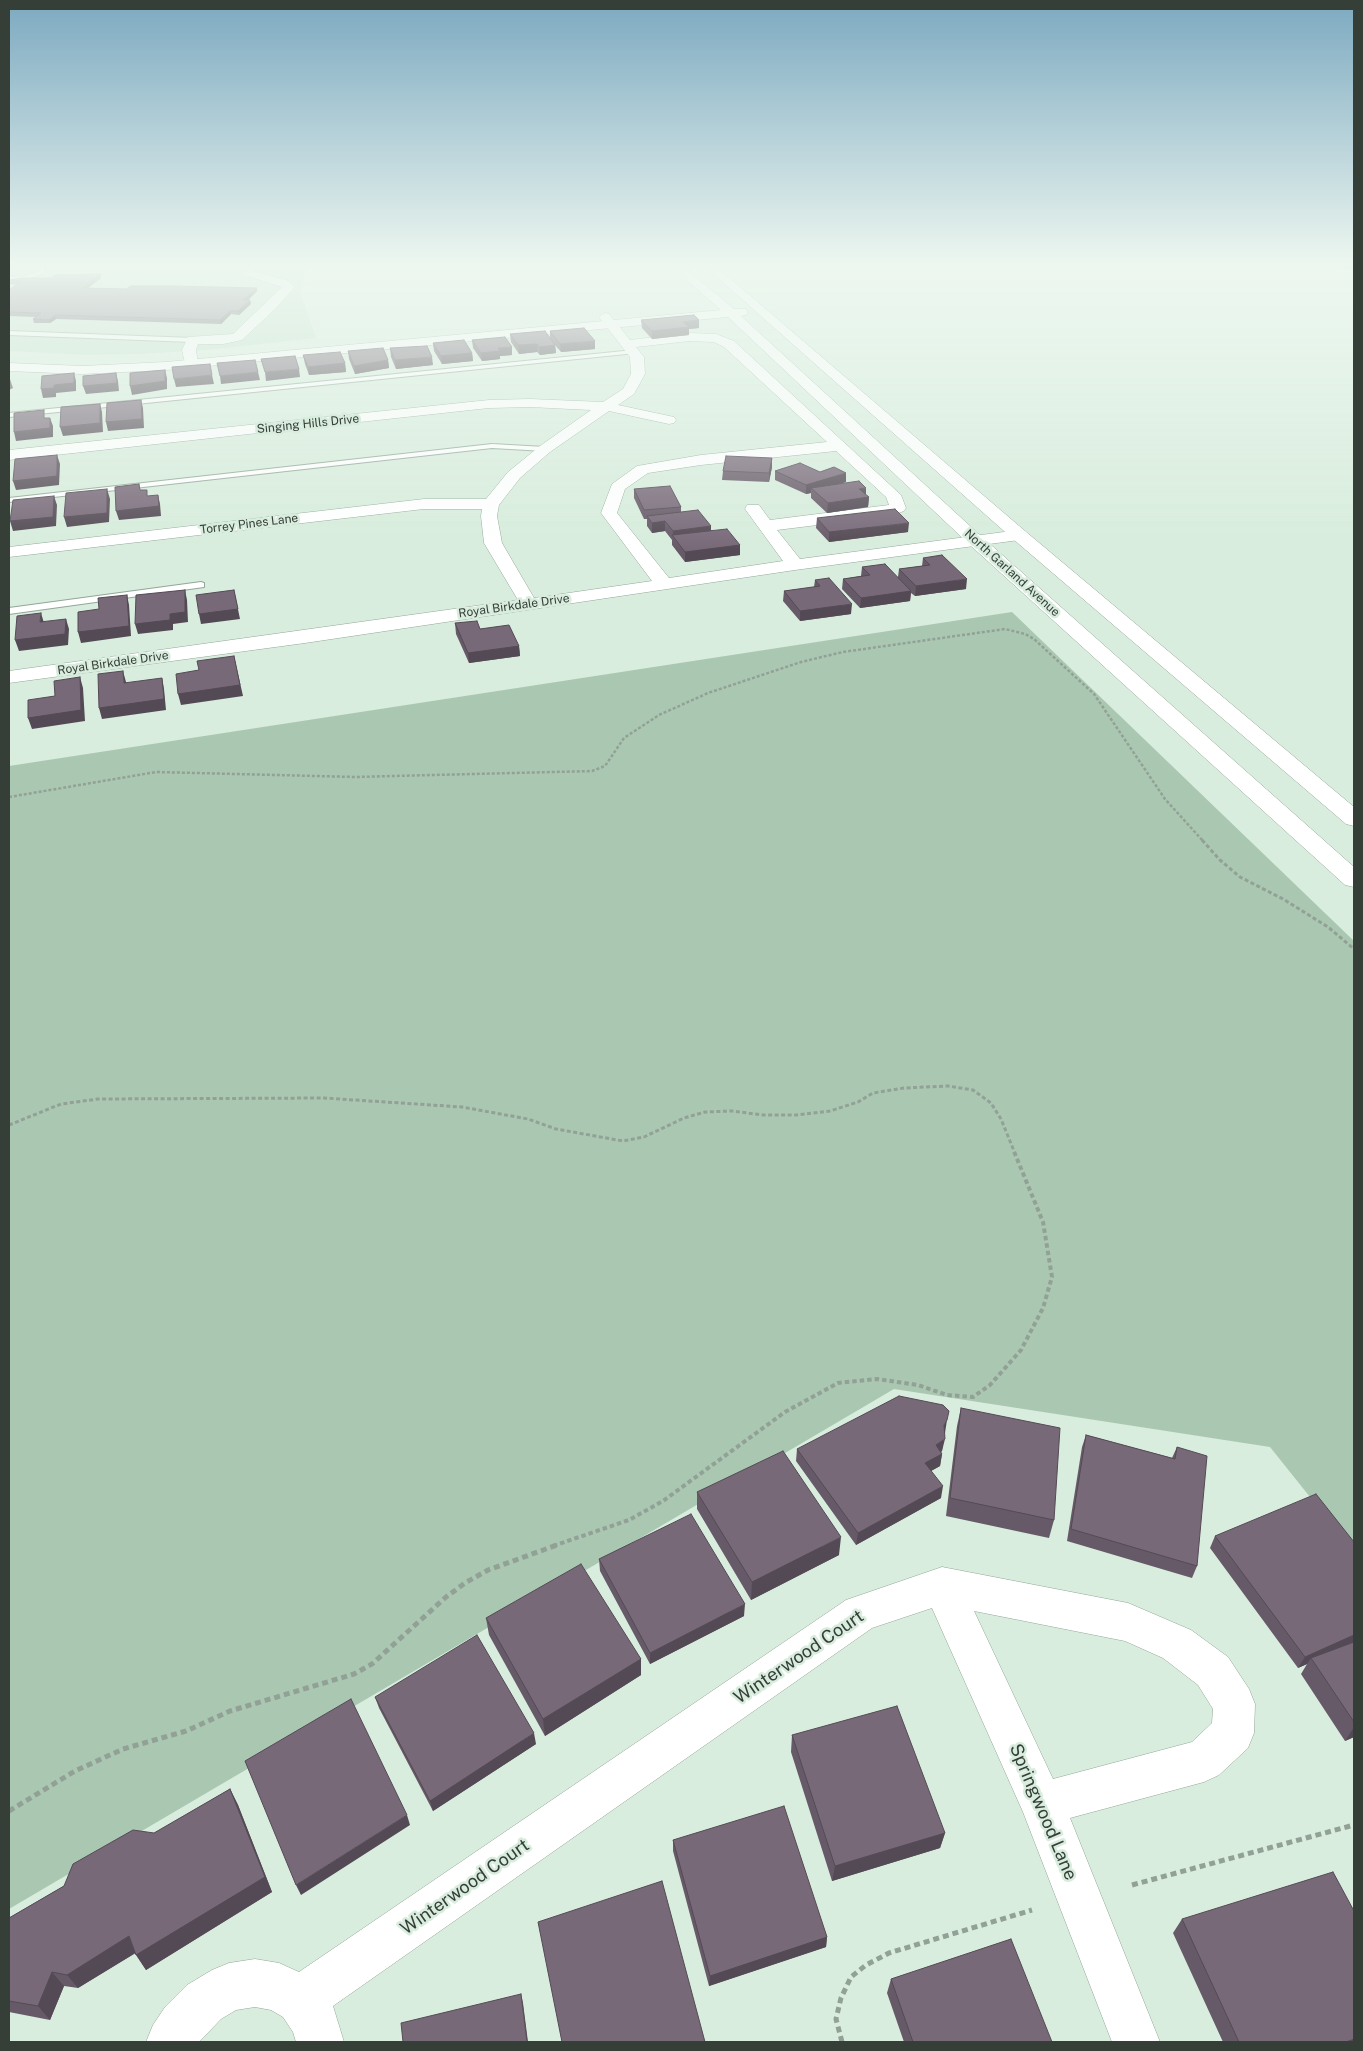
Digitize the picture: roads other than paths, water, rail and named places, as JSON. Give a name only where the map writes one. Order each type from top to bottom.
[{"type":"street","points":[[26,359],[102,362],[190,360]]},
{"type":"street","points":[[9,367],[82,370],[204,359]]},
{"type":"street","points":[[529,604],[493,544],[489,516],[491,504],[514,475],[546,449],[629,391],[638,374],[637,359]]},
{"type":"street","points":[[744,359],[837,446],[893,495],[898,508],[884,512],[766,526]]},
{"type":"street","name":"North Garland Avenue","points":[[780,359],[977,542],[1354,880]]},
{"type":"street","points":[[816,359],[1019,535],[1354,819]]},
{"type":"street","name":"Singing Hills Drive","points":[[9,455],[489,404],[530,403],[608,407],[669,420]]},
{"type":"street","points":[[664,584],[609,513],[618,487],[644,469],[701,460],[837,446]]},
{"type":"street","name":"Torrey Pines Lane","points":[[9,552],[424,504],[491,504]]},
{"type":"street","points":[[753,509],[796,565]]},
{"type":"street","name":"Royal Birkdale Drive","points":[[9,677],[306,637],[796,565],[1019,535]]},
{"type":"street","name":"Winterwood Court","points":[[300,2000],[860,1613],[942,1586],[1128,1622],[1177,1644],[1213,1671],[1234,1704],[1233,1733],[1204,1760],[1042,1804]]},
{"type":"street","name":"Springwood Lane","points":[[942,1586],[1042,1804],[1136,2042]]},
{"type":"street","points":[[170,2042],[182,2024],[204,2002],[229,1988],[255,1983],[279,1987],[300,2000],[315,2022],[320,2042]]},
{"type":"lane","points":[[9,415],[531,359]]},
{"type":"lane","points":[[9,500],[492,446],[546,449]]},
{"type":"lane","points":[[9,611],[201,585]]}]
